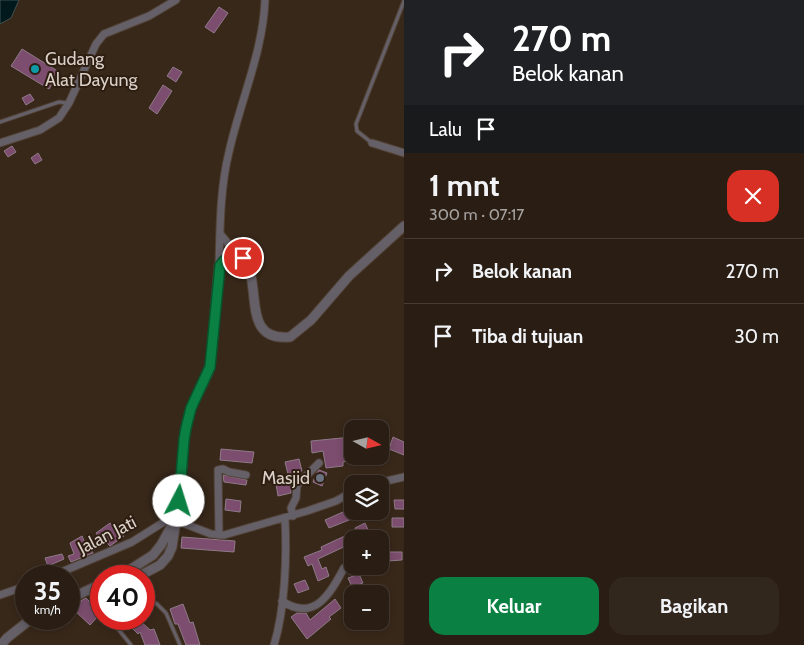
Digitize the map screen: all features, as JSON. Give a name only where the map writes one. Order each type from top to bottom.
[{"type":"street","points":[[0,143],[27,135],[59,118],[69,103],[88,58],[104,34],[149,16],[176,0]]},
{"type":"street","points":[[155,567],[164,561],[172,547],[187,422],[191,408],[210,367],[220,266],[225,170],[257,50],[264,18],[265,0]]},
{"type":"street","points":[[372,143],[404,153]]},
{"type":"street","points":[[221,235],[239,256],[245,260],[250,272],[255,314],[259,324],[264,330],[274,335],[290,336],[312,320],[349,276],[404,226]]},
{"type":"street","points":[[220,266],[222,261],[231,256],[239,256]]},
{"type":"street","points":[[293,516],[291,508],[296,498],[298,485],[319,464]]},
{"type":"street","points":[[219,535],[218,470],[223,469],[246,475]]},
{"type":"street","points":[[389,480],[404,477]]},
{"type":"street","points":[[175,520],[202,532],[219,535],[293,516],[329,504],[344,496]]},
{"type":"street","points":[[274,645],[279,630],[282,601],[284,518]]},
{"type":"street","name":"Jalan Jati","points":[[80,566],[132,542],[167,520],[175,520]]},
{"type":"street","points":[[137,565],[153,555],[175,520]]},
{"type":"street","points":[[282,601],[296,608],[322,601],[330,594],[344,568]]},
{"type":"street","points":[[80,593],[90,588]]},
{"type":"street","points":[[0,595],[15,590]]},
{"type":"street","points":[[1,645],[17,630]]},
{"type":"lane","points":[[372,143],[357,131],[356,124],[404,1]]},
{"type":"lane","points":[[0,122],[59,102],[69,103]]},
{"type":"lane","points":[[87,589],[90,593]]},
{"type":"lane","points":[[155,603],[166,613],[180,645]]},
{"type":"lane","points":[[119,630],[131,645]]},
{"type":"water","points":[[0,0],[19,0],[11,18],[0,24]]},
{"type":"building","points":[[219,7],[228,13],[214,33],[205,27]]},
{"type":"building","name":"Gudang Alat Dayung","points":[[22,49],[59,72],[49,89],[11,66]]},
{"type":"building","points":[[173,67],[182,72],[176,82],[167,76]]},
{"type":"building","points":[[163,85],[172,91],[157,114],[149,108]]},
{"type":"building","points":[[30,94],[34,100],[26,105],[22,98]]},
{"type":"building","points":[[12,146],[16,152],[8,157],[4,151]]},
{"type":"building","points":[[38,153],[42,160],[35,164],[31,158]]},
{"type":"building","points":[[393,437],[404,442],[404,455],[389,449]]},
{"type":"building","points":[[344,438],[343,466],[326,468],[323,451],[312,453],[311,441]]},
{"type":"building","points":[[221,449],[254,452],[252,463],[220,460]]},
{"type":"building","points":[[299,459],[302,471],[288,474],[285,462]]},
{"type":"building","name":"Masjid","points":[[319,470],[327,473],[322,486],[313,482]]},
{"type":"building","points":[[223,475],[247,480],[246,485],[224,482]]},
{"type":"building","points":[[290,481],[291,493],[278,496],[276,484]]},
{"type":"building","points":[[226,499],[241,501],[240,512],[225,510]]},
{"type":"building","points":[[394,500],[404,500],[404,509],[395,509]]},
{"type":"building","points":[[344,512],[344,520],[349,520],[329,528],[325,520]]},
{"type":"building","points":[[392,518],[404,518],[404,527],[392,527]]},
{"type":"building","points":[[110,523],[117,533],[120,531],[124,536],[110,546],[107,543],[92,551],[93,553],[71,562],[68,556],[74,554],[70,543],[82,536],[85,543],[98,536],[96,533]]},
{"type":"building","points":[[365,523],[368,530],[356,530],[355,528]]},
{"type":"building","points":[[344,536],[344,547],[318,559],[322,569],[326,567],[329,576],[318,581],[312,564],[308,566],[304,557],[322,550],[321,547]]},
{"type":"building","points":[[182,537],[235,541],[234,552],[181,548]]},
{"type":"building","points":[[389,552],[402,552],[402,560],[389,561]]},
{"type":"building","points":[[62,554],[64,559],[48,565],[45,558]]},
{"type":"building","points":[[359,575],[363,583],[351,585],[348,578]]},
{"type":"building","points":[[305,580],[309,589],[298,593],[294,584]]},
{"type":"building","points":[[86,598],[90,602],[90,625],[80,616],[80,602]]},
{"type":"building","points":[[335,599],[341,608],[307,639],[291,617],[297,613],[306,613],[310,620]]},
{"type":"building","points":[[183,604],[190,623],[193,622],[200,645],[186,645],[178,624],[175,624],[170,609]]},
{"type":"building","points":[[134,630],[154,630],[160,645],[145,645],[140,632],[138,634]]},
{"type":"place","name":"Gudang Alat Dayung","points":[[35,69]]},
{"type":"place","name":"Masjid","points":[[320,478]]},
{"type":"route","points":[[179,501],[184,440],[188,417],[210,367],[217,281],[220,266],[222,261],[231,256],[235,255],[243,258]]}]
